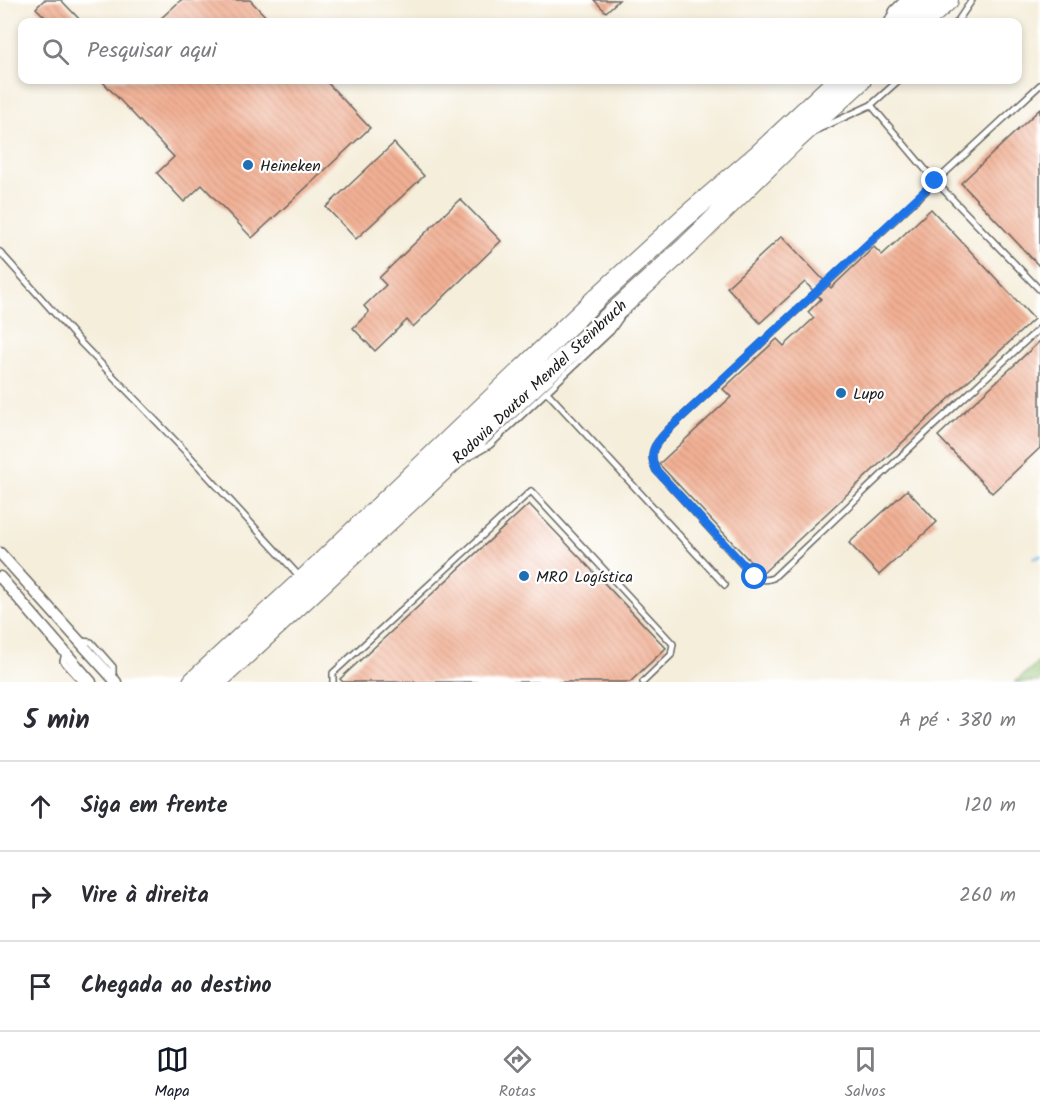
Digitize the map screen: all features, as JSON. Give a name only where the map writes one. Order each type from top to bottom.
[{"type":"highway","points":[[902,18],[922,0]]},
{"type":"highway","points":[[928,18],[948,0]]},
{"type":"highway","name":"Rodovia Doutor Mendel Steinbruch","points":[[193,682],[303,580],[598,297],[834,84]]},
{"type":"highway","name":"Rodovia Doutor Mendel Steinbruch","points":[[216,682],[687,246],[793,141],[857,84]]},
{"type":"street","points":[[892,18],[895,11],[906,0]]},
{"type":"street","points":[[0,553],[112,681]]},
{"type":"street","points":[[0,577],[91,682]]},
{"type":"street","points":[[66,653],[79,641]]},
{"type":"lane","points":[[960,18],[972,0]]},
{"type":"lane","points":[[793,141],[871,105],[895,84]]},
{"type":"lane","points":[[1040,86],[669,429],[655,445],[652,460],[656,470],[749,572],[760,580],[768,580],[773,578],[1040,328]]},
{"type":"lane","points":[[871,105],[935,181],[1040,291]]},
{"type":"lane","points":[[0,252],[82,344],[185,451],[303,580]]},
{"type":"lane","points":[[448,465],[468,458],[490,445],[611,331],[630,298]]},
{"type":"lane","points":[[547,392],[724,585]]},
{"type":"lane","points":[[333,682],[333,673],[531,491],[673,644],[671,655],[643,682]]},
{"type":"lane","points":[[66,653],[63,661],[82,682]]},
{"type":"green space","points":[[1040,661],[1040,682],[1015,682]]},
{"type":"building","points":[[44,0],[61,0],[78,18],[46,18],[36,8]]},
{"type":"building","points":[[181,0],[250,0],[267,18],[161,18]]},
{"type":"building","points":[[594,0],[619,0],[606,12]]},
{"type":"building","name":"Heineken","points":[[105,84],[329,84],[370,128],[252,238],[202,185],[184,202],[157,173],[174,157]]},
{"type":"building","points":[[1040,109],[1040,267],[961,183]]},
{"type":"building","name":"Heineken","points":[[394,143],[424,176],[356,239],[326,207]]},
{"type":"building","points":[[460,199],[501,241],[413,327],[407,320],[375,351],[353,328],[369,312],[364,306],[386,285],[379,278]]},
{"type":"building","name":"Lupo","points":[[931,209],[1034,319],[762,574],[659,464],[731,397],[723,389],[777,339],[784,346],[814,318],[808,312],[821,299],[805,282],[760,323],[727,287],[782,236],[831,288],[874,247],[882,255]]},
{"type":"building","points":[[1040,341],[1040,448],[992,493],[938,436]]},
{"type":"building","points":[[907,490],[937,522],[879,575],[849,543]]},
{"type":"building","name":"MRO Logística","points":[[529,504],[666,648],[630,682],[343,682],[340,679]]},
{"type":"waterway","points":[[1034,558],[1040,556]]},
{"type":"place","name":"Heineken","points":[[248,165]]},
{"type":"place","name":"Lupo","points":[[841,393]]},
{"type":"place","name":"MRO Logística","points":[[524,576]]},
{"type":"route","points":[[755,577],[656,470],[652,460],[655,445],[669,429],[935,181]]}]
